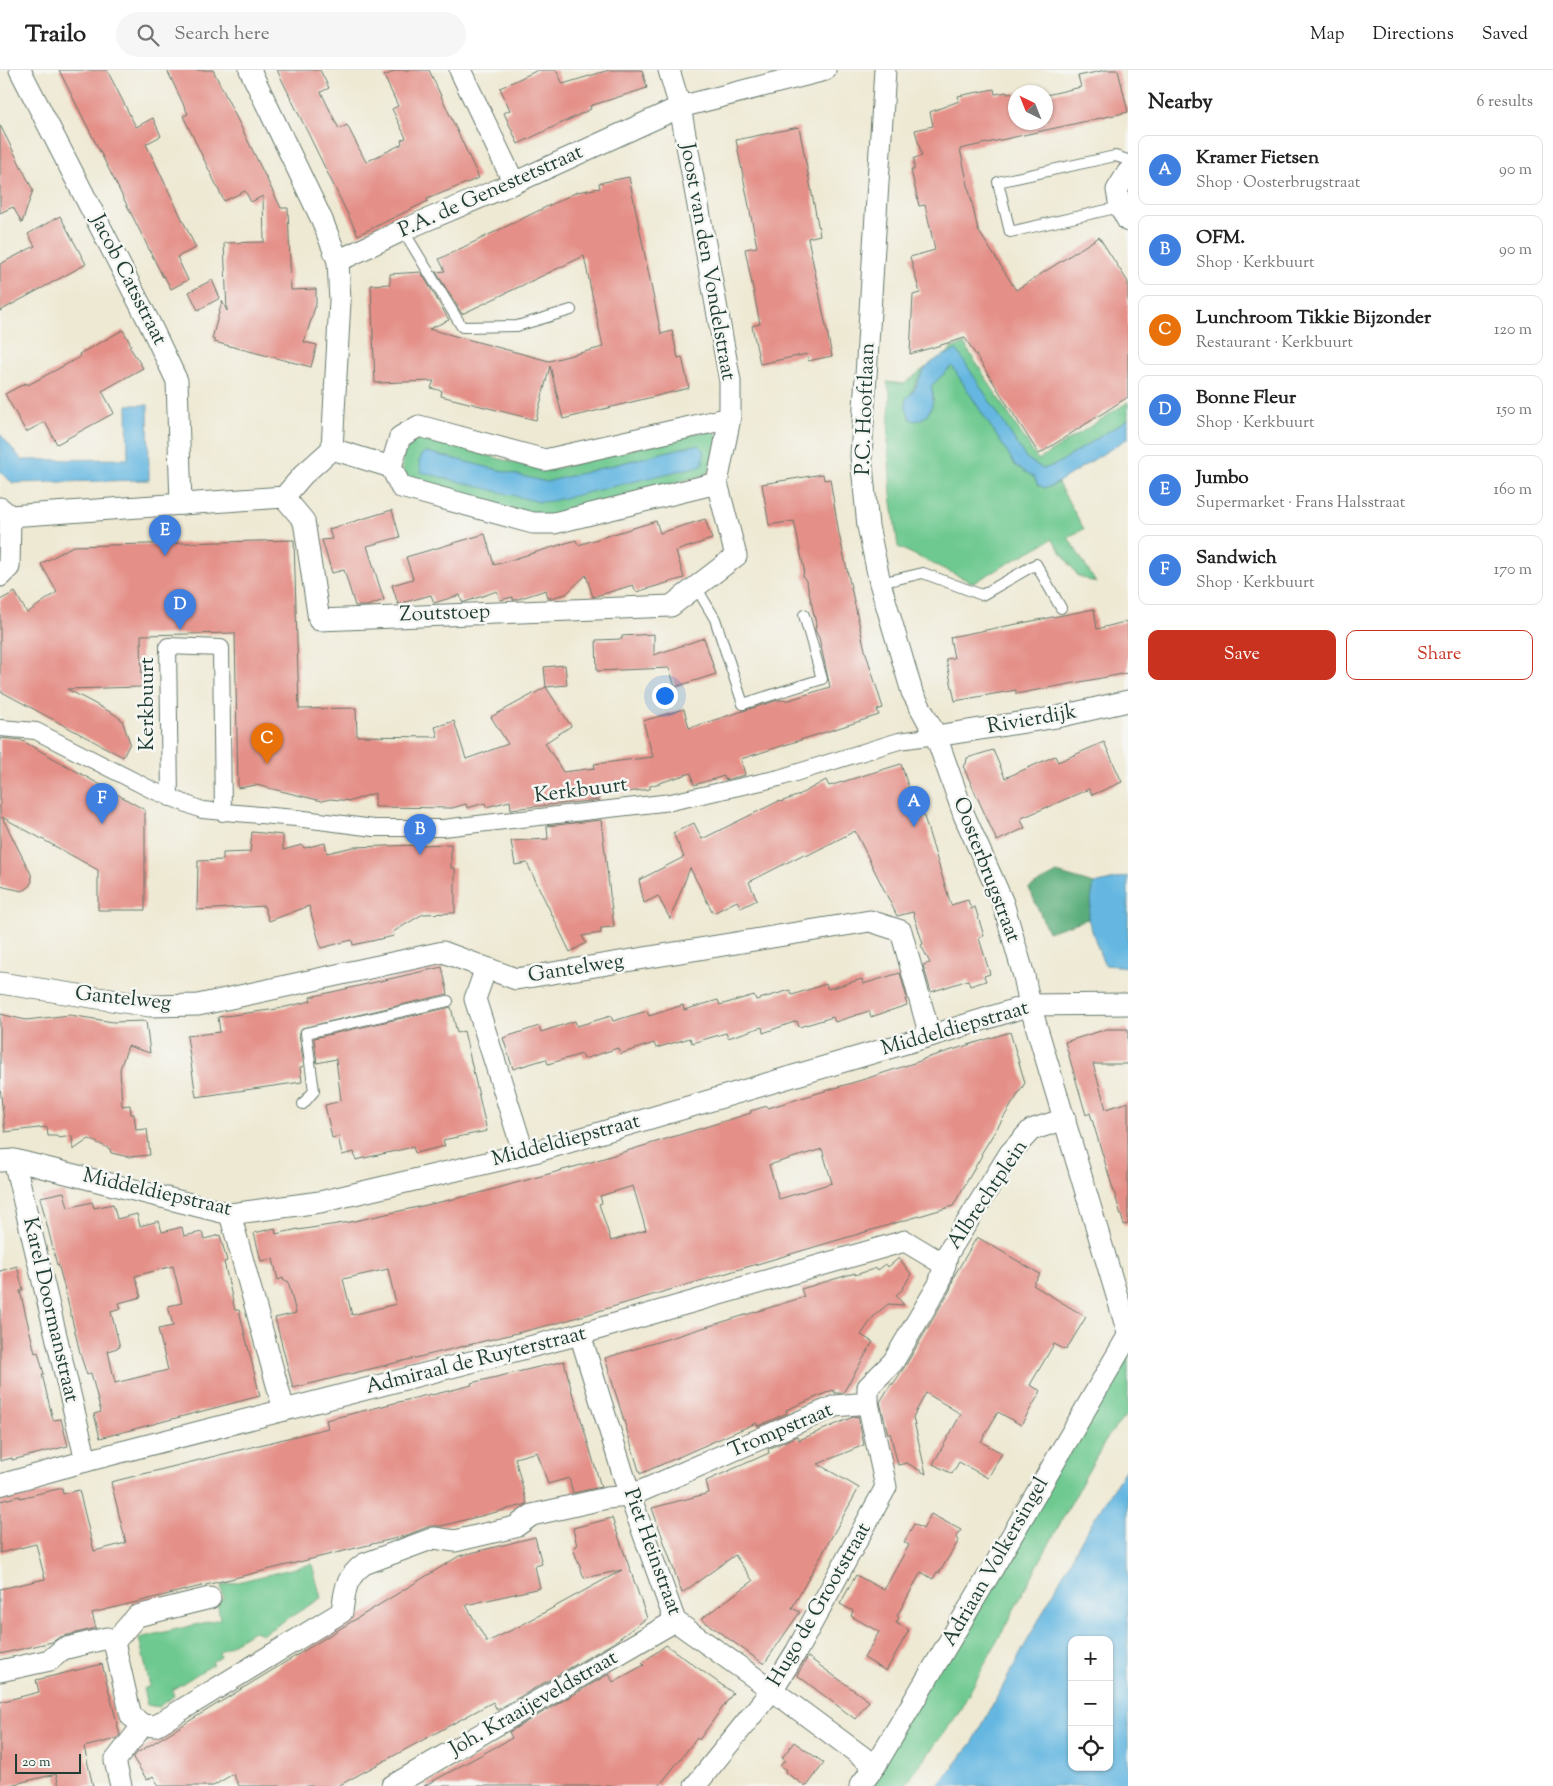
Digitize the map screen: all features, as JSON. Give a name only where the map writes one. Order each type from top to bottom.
[{"type":"street","name":"Jacob Catsstraat","points":[[20,70],[149,322],[177,381],[181,504]]},
{"type":"street","points":[[0,576],[9,567],[5,512],[284,497],[302,476],[332,449],[340,301],[338,261],[322,220],[250,70]]},
{"type":"street","points":[[460,70],[514,183]]},
{"type":"street","name":"Joost van den Vondelstraat","points":[[669,70],[680,107],[730,381],[730,418],[717,482]]},
{"type":"street","name":"P.A. de Genestetstraat","points":[[338,261],[403,230],[514,183],[680,107],[825,70]]},
{"type":"street","name":"P.C. Hooftlaan","points":[[885,70],[861,456],[868,526],[880,583],[912,692],[936,736]]},
{"type":"street","points":[[1124,214],[1117,190],[1128,172]]},
{"type":"street","points":[[717,482],[554,523],[533,523],[401,486],[391,467],[400,437],[419,426],[545,460],[730,418]]},
{"type":"street","points":[[332,449],[391,467]]},
{"type":"street","name":"Zoutstoep","points":[[284,497],[304,521],[319,620],[671,606],[736,556],[717,482]]},
{"type":"street","name":"Kerkbuurt","points":[[170,798],[168,646],[221,648],[224,813]]},
{"type":"street","name":"Rivierdijk","points":[[936,736],[1057,717],[1128,701]]},
{"type":"street","name":"Kerkbuurt","points":[[0,728],[36,731],[152,790],[202,810],[296,818],[374,828],[444,828],[671,802],[778,778],[899,741],[936,736]]},
{"type":"street","name":"Oosterbrugstraat","points":[[936,736],[964,815],[1003,903],[1024,976],[1030,1005]]},
{"type":"street","name":"Gantelweg","points":[[0,983],[150,1006],[198,1005],[443,952],[516,979],[870,921],[901,931],[930,1036]]},
{"type":"street","points":[[486,968],[475,998],[524,1154]]},
{"type":"street","name":"Middeldiepstraat","points":[[7,1161],[230,1214],[320,1202],[538,1151],[1030,1005],[1128,1004]]},
{"type":"street","points":[[1030,1005],[1128,1335]]},
{"type":"street","name":"Albrechtplein","points":[[945,1265],[948,1253],[1010,1154],[1031,1130],[1065,1119]]},
{"type":"street","name":"Karel Doormanstraat","points":[[7,1161],[86,1461]]},
{"type":"street","points":[[230,1214],[284,1410]]},
{"type":"street","name":"Admiraal de Ruyterstraat","points":[[0,1485],[86,1461],[580,1334],[905,1241],[945,1265]]},
{"type":"street","points":[[868,1403],[868,1387],[892,1362],[939,1284],[945,1265]]},
{"type":"street","name":"Piet Heinstraat","points":[[580,1334],[630,1496],[675,1621],[875,1766]]},
{"type":"street","name":"Adriaan Volkersingel","points":[[860,1786],[875,1766],[993,1568],[1128,1335]]},
{"type":"street","name":"Trompstraat","points":[[143,1724],[156,1726],[342,1612],[347,1582],[355,1571],[364,1564],[434,1538],[455,1542],[515,1527],[532,1515],[607,1498],[630,1496],[835,1406],[868,1403]]},
{"type":"street","name":"Hugo de Grootstraat","points":[[694,1786],[772,1690],[796,1652],[886,1487],[868,1403]]},
{"type":"street","points":[[114,1642],[137,1616],[210,1598]]},
{"type":"street","name":"Joh. Kraaijeveldstraat","points":[[392,1786],[675,1621]]},
{"type":"street","points":[[0,1672],[50,1660],[63,1649],[72,1646],[107,1638],[114,1642],[131,1716],[143,1724],[115,1761],[121,1786]]},
{"type":"lane","points":[[1124,214],[1010,232],[998,182],[1115,156],[1128,160]]},
{"type":"lane","points":[[403,230],[462,327],[517,326],[570,310]]},
{"type":"lane","points":[[880,583],[923,573],[982,595],[1036,564],[1061,608]]},
{"type":"lane","points":[[696,587],[715,619],[743,704],[822,680],[804,615]]},
{"type":"lane","points":[[302,1104],[314,1091],[306,1033],[448,1001]]},
{"type":"green space","points":[[964,344],[1038,460],[1128,402],[1128,419],[1057,464],[1043,469],[1026,458],[957,351],[942,357],[951,348]]},
{"type":"green space","points":[[952,366],[1016,466],[1034,477],[1038,485],[1052,486],[1058,483],[1084,529],[1068,537],[1096,583],[1078,576],[1052,539],[973,583],[898,547],[891,494],[888,444],[890,394],[887,382],[904,384],[926,367],[910,396],[921,420],[928,413],[932,405],[931,386]]},
{"type":"green space","points":[[710,430],[720,436],[714,466],[705,475],[553,516],[540,516],[409,483],[402,463],[405,452],[414,442],[421,438],[538,469],[554,469]],"holes":[[[694,445],[539,502],[427,452],[546,482]]]},
{"type":"green space","points":[[1057,873],[1094,884],[1088,919],[1048,932],[1029,888]]},
{"type":"green space","points":[[1128,1354],[1128,1413],[1109,1435],[1085,1477],[958,1714],[904,1786],[851,1786]]},
{"type":"green space","points":[[312,1564],[321,1598],[263,1634],[253,1631],[219,1652],[220,1657],[212,1662],[213,1664],[172,1690],[174,1696],[158,1707],[147,1705],[143,1689],[150,1686],[139,1638],[220,1619],[217,1601],[224,1599],[221,1586]]},
{"type":"water","points":[[957,350],[1026,458],[1043,469],[1057,464],[1128,419],[1128,438],[1052,486],[1045,488],[1038,485],[1034,477],[1016,466],[952,366],[931,386],[933,397],[931,407],[926,415],[917,421],[911,420],[906,408],[906,398],[912,392],[923,372],[936,360]]},
{"type":"water","points":[[127,405],[148,405],[149,480],[13,483],[0,472],[0,434],[22,460],[128,459]]},
{"type":"water","points":[[694,445],[700,446],[704,451],[703,463],[699,466],[552,501],[539,502],[421,472],[419,462],[422,454],[427,452],[546,482]]},
{"type":"water","points":[[1128,876],[1128,967],[1105,965],[1088,919],[1094,884]]},
{"type":"water","points":[[1128,1465],[1128,1786],[938,1786],[973,1742],[1082,1539]]},
{"type":"building","points":[[59,70],[107,70],[136,127],[153,118],[161,136],[146,144],[196,248],[177,257],[188,280],[171,289],[163,277]]},
{"type":"building","points":[[167,70],[213,70],[281,208],[288,208],[291,290],[316,289],[316,304],[304,342],[317,345],[311,367],[214,342],[215,340],[212,339],[222,301],[227,311],[224,243],[264,242],[263,196],[251,202],[245,191],[224,201],[183,116],[188,114]]},
{"type":"building","points":[[277,70],[320,70],[329,88],[321,92],[339,129],[347,125],[366,162],[402,144],[401,140],[406,138],[392,109],[398,106],[384,76],[398,70],[429,70],[479,178],[427,199],[428,201],[358,235]]},
{"type":"building","points":[[538,70],[556,70],[563,84],[609,70],[642,70],[647,88],[590,106],[591,109],[518,144],[504,113],[510,110],[500,88]]},
{"type":"building","points":[[1106,70],[1118,70],[1128,112],[1053,129],[1053,93],[1081,87],[1078,76]]},
{"type":"building","points":[[994,89],[995,94],[1007,92],[1008,130],[1046,130],[960,149],[978,230],[1016,290],[1099,237],[1128,282],[1128,397],[1039,454],[965,338],[910,354],[913,295],[920,293],[910,257],[935,250],[925,205],[919,206],[911,170],[914,170],[914,158],[922,156],[915,130],[933,126],[930,112],[959,101],[958,96]]},
{"type":"building","points":[[0,125],[33,190],[22,223],[13,207],[0,213]]},
{"type":"building","points":[[799,127],[820,235],[808,238],[832,356],[808,361],[807,354],[760,364],[752,326],[760,324],[745,249],[757,247],[736,140]]},
{"type":"building","points":[[629,177],[661,334],[672,331],[678,358],[682,357],[689,388],[563,419],[550,366],[536,420],[441,396],[442,391],[431,388],[434,381],[375,383],[371,285],[390,284],[390,274],[421,272],[449,320],[429,329],[549,361],[603,347],[584,256],[462,314],[436,272],[445,271],[439,259],[577,192],[600,188],[599,183]]},
{"type":"building","points":[[60,216],[86,264],[0,311],[0,264],[35,246],[28,234]]},
{"type":"building","points":[[212,280],[220,298],[198,310],[189,292]]},
{"type":"building","points":[[123,330],[131,345],[129,346],[143,368],[102,391],[114,413],[57,444],[45,422],[26,432],[5,394],[26,383],[28,385],[80,357],[79,354]]},
{"type":"building","points":[[823,474],[824,480],[830,479],[839,534],[865,650],[883,708],[877,710],[879,715],[741,759],[745,775],[725,780],[724,776],[694,785],[691,773],[650,786],[650,789],[620,793],[619,789],[598,792],[599,800],[511,809],[510,801],[486,807],[485,803],[467,808],[466,804],[452,808],[375,807],[375,793],[351,801],[330,799],[322,801],[256,785],[238,788],[235,633],[141,635],[142,687],[67,689],[122,720],[130,743],[123,757],[0,691],[0,600],[15,592],[27,613],[57,592],[41,564],[73,546],[294,540],[299,709],[356,708],[357,736],[438,737],[435,727],[454,721],[466,759],[508,744],[491,717],[546,687],[571,726],[545,743],[563,772],[595,768],[594,764],[653,757],[643,721],[684,709],[689,728],[778,700],[789,700],[830,687],[819,638],[815,630],[816,624],[807,583],[803,576],[804,569],[794,521],[769,525],[762,484]]},
{"type":"building","points":[[392,510],[400,537],[367,546],[384,600],[367,606],[355,606],[344,570],[332,573],[322,540],[332,539],[329,529]]},
{"type":"building","points":[[705,519],[712,539],[676,551],[684,578],[636,592],[633,585],[593,597],[586,575],[566,594],[551,598],[548,598],[546,590],[515,600],[513,600],[513,597],[500,600],[497,591],[465,602],[462,602],[460,595],[434,603],[431,595],[398,604],[392,585],[413,579],[406,557],[485,534],[494,565],[576,540],[578,545],[656,521],[660,533]]},
{"type":"building","points":[[1094,609],[1097,629],[1128,621],[1128,673],[1016,694],[1016,690],[955,701],[946,659],[954,658],[950,637]]},
{"type":"building","points":[[654,634],[654,655],[704,638],[716,674],[675,687],[669,668],[597,671],[596,640],[622,639],[622,636]]},
{"type":"building","points":[[565,665],[567,685],[546,687],[544,667]]},
{"type":"building","points":[[0,738],[21,740],[145,810],[145,910],[98,910],[98,870],[2,817],[31,874],[32,881],[28,888],[22,891],[0,886]]},
{"type":"building","points":[[1104,742],[1122,782],[1092,795],[1089,789],[1022,818],[1021,820],[1025,828],[997,841],[963,766],[966,764],[967,758],[993,750],[1005,778],[1055,756],[1058,762]]},
{"type":"building","points":[[901,764],[912,798],[918,797],[951,905],[968,900],[971,909],[975,907],[984,936],[979,938],[990,974],[984,976],[986,981],[970,986],[968,980],[931,992],[923,965],[930,963],[921,945],[923,944],[913,912],[897,916],[855,831],[749,882],[757,900],[741,908],[737,901],[713,913],[690,868],[670,919],[658,896],[644,903],[639,880],[684,857],[673,833],[694,823],[702,839],[779,801],[797,796],[826,780],[829,786]]},
{"type":"building","points":[[601,820],[614,927],[601,928],[601,933],[582,936],[586,943],[570,952],[527,863],[515,865],[511,841],[548,839],[547,826]]},
{"type":"building","points":[[252,832],[283,835],[283,850],[302,845],[304,848],[325,843],[327,853],[353,847],[451,844],[451,868],[455,868],[455,913],[423,914],[393,932],[394,936],[353,945],[352,940],[321,948],[309,906],[269,921],[264,906],[197,910],[198,861],[223,860],[223,853],[250,852]]},
{"type":"building","points":[[442,967],[448,994],[302,1028],[299,1034],[304,1066],[300,1067],[302,1082],[196,1097],[187,1036],[220,1032],[218,1017],[277,1009],[311,1001],[310,997]]},
{"type":"building","points":[[900,973],[907,1005],[871,1017],[869,1011],[835,1022],[833,1017],[799,1027],[797,1021],[763,1033],[762,1027],[728,1038],[726,1033],[692,1043],[690,1038],[656,1048],[654,1043],[620,1054],[618,1048],[584,1059],[582,1054],[548,1064],[546,1059],[513,1069],[503,1038],[539,1026],[541,1032],[575,1021],[577,1026],[611,1016],[613,1021],[647,1011],[649,1016],[683,1005],[684,1010],[718,1000],[720,1005],[754,995],[756,1000],[790,990],[792,995],[826,984],[828,989],[862,979],[863,984]]},
{"type":"building","points":[[451,1007],[457,1033],[464,1031],[487,1131],[443,1140],[445,1146],[415,1153],[413,1147],[356,1160],[354,1152],[342,1155],[338,1136],[332,1138],[325,1105],[341,1101],[336,1059],[317,1063],[314,1038]]},
{"type":"building","points":[[0,1014],[26,1020],[70,1015],[113,1022],[146,1021],[150,1053],[128,1046],[120,1069],[122,1106],[130,1105],[131,1114],[134,1114],[136,1130],[147,1129],[150,1155],[129,1157],[111,1153],[110,1149],[89,1139],[73,1150],[72,1136],[59,1138],[48,1136],[47,1127],[5,1132],[0,1087]]},
{"type":"building","points":[[1107,1029],[1128,1029],[1128,1064],[1093,1064],[1106,1109],[1128,1102],[1128,1224],[1124,1225],[1090,1113],[1086,1115],[1065,1042]]},
{"type":"building","points":[[1010,1032],[1025,1083],[981,1154],[953,1206],[558,1323],[293,1388],[275,1318],[296,1313],[288,1281],[284,1281],[283,1278],[278,1280],[273,1259],[261,1261],[254,1233],[275,1228],[276,1234],[350,1222],[476,1194],[581,1165],[751,1113],[750,1111],[767,1106],[768,1108],[865,1079]],"holes":[[[822,1149],[832,1183],[779,1199],[769,1165]],[[633,1186],[646,1230],[611,1241],[599,1204],[602,1203],[600,1196]],[[388,1269],[396,1304],[352,1315],[343,1279]]]},
{"type":"building","points":[[64,1192],[68,1208],[92,1202],[94,1208],[113,1204],[117,1219],[137,1214],[140,1226],[159,1221],[162,1232],[182,1227],[184,1236],[202,1232],[204,1239],[220,1235],[227,1261],[224,1262],[235,1310],[239,1310],[260,1396],[100,1438],[94,1414],[101,1412],[91,1373],[87,1375],[81,1357],[40,1197]],"holes":[[[173,1266],[182,1303],[168,1306],[173,1326],[158,1329],[168,1370],[115,1383],[108,1351],[120,1347],[111,1312],[121,1309],[119,1303],[141,1297],[135,1276]]]},
{"type":"building","points":[[977,1237],[1040,1274],[1033,1285],[1086,1317],[1066,1350],[1054,1344],[1030,1385],[1041,1391],[1021,1425],[998,1412],[981,1442],[1002,1453],[988,1478],[959,1462],[952,1474],[933,1464],[961,1414],[926,1393],[913,1417],[926,1474],[907,1463],[898,1465],[880,1402],[904,1368],[950,1290],[954,1276]]},
{"type":"building","points":[[899,1258],[911,1274],[902,1290],[896,1295],[904,1305],[888,1304],[874,1316],[861,1335],[873,1342],[843,1393],[835,1393],[833,1390],[786,1410],[787,1413],[758,1426],[756,1423],[640,1474],[605,1358],[804,1297],[801,1289],[855,1273],[855,1275],[877,1268],[878,1270],[886,1264],[888,1267]]},
{"type":"building","points":[[17,1266],[23,1290],[20,1291],[35,1353],[38,1352],[44,1374],[42,1374],[53,1420],[61,1419],[68,1446],[12,1460],[12,1458],[0,1461],[0,1271]]},
{"type":"building","points":[[564,1361],[601,1487],[573,1493],[569,1478],[548,1484],[537,1452],[515,1458],[527,1504],[441,1526],[430,1526],[405,1536],[92,1613],[96,1628],[60,1637],[52,1642],[0,1654],[0,1589],[45,1579],[36,1544],[0,1553],[0,1501],[62,1488],[63,1494],[79,1490],[94,1551],[126,1543],[111,1482],[328,1428],[326,1420]]},
{"type":"building","points":[[858,1416],[864,1445],[818,1464],[859,1488],[792,1608],[800,1612],[764,1664],[701,1619],[753,1581],[735,1555],[682,1593],[652,1508],[709,1493],[706,1481],[769,1453],[768,1449],[797,1436],[799,1440]]},
{"type":"building","points":[[931,1514],[961,1530],[956,1538],[959,1540],[939,1573],[937,1572],[933,1579],[921,1572],[897,1616],[899,1618],[896,1623],[909,1630],[886,1671],[864,1658],[879,1632],[851,1616],[853,1611],[840,1604],[856,1575],[884,1590],[909,1545],[904,1542],[914,1524],[923,1529]]},
{"type":"building","points":[[612,1518],[647,1618],[613,1643],[497,1710],[493,1702],[338,1786],[239,1786],[233,1774],[213,1786],[159,1786],[153,1776],[147,1780],[133,1758],[137,1753],[459,1556],[535,1537],[542,1564],[535,1566],[540,1588],[466,1605],[487,1642],[516,1628],[622,1570],[584,1578],[573,1548],[577,1546],[573,1528]]},
{"type":"building","points":[[666,1645],[733,1693],[699,1740],[697,1738],[659,1786],[424,1786],[512,1738],[509,1732],[609,1674],[613,1682],[644,1665],[642,1663]]},
{"type":"building","points":[[808,1657],[869,1701],[855,1719],[797,1675]]},
{"type":"building","points":[[102,1664],[120,1735],[116,1739],[84,1747],[93,1786],[59,1786],[56,1774],[0,1786],[0,1702],[39,1692],[36,1680]]},
{"type":"building","points":[[794,1742],[824,1763],[807,1786],[785,1772],[786,1770],[780,1766],[785,1760],[782,1758]]},
{"type":"place","name":"Jumbo","points":[[165,556]]},
{"type":"place","name":"Bonne Fleur","points":[[180,630]]},
{"type":"place","name":"Lunchroom Tikkie Bijzonder","points":[[267,764]]},
{"type":"place","name":"Sandwich","points":[[102,824]]},
{"type":"place","name":"Kramer Fietsen","points":[[914,827]]},
{"type":"place","name":"OFM.","points":[[420,855]]}]
